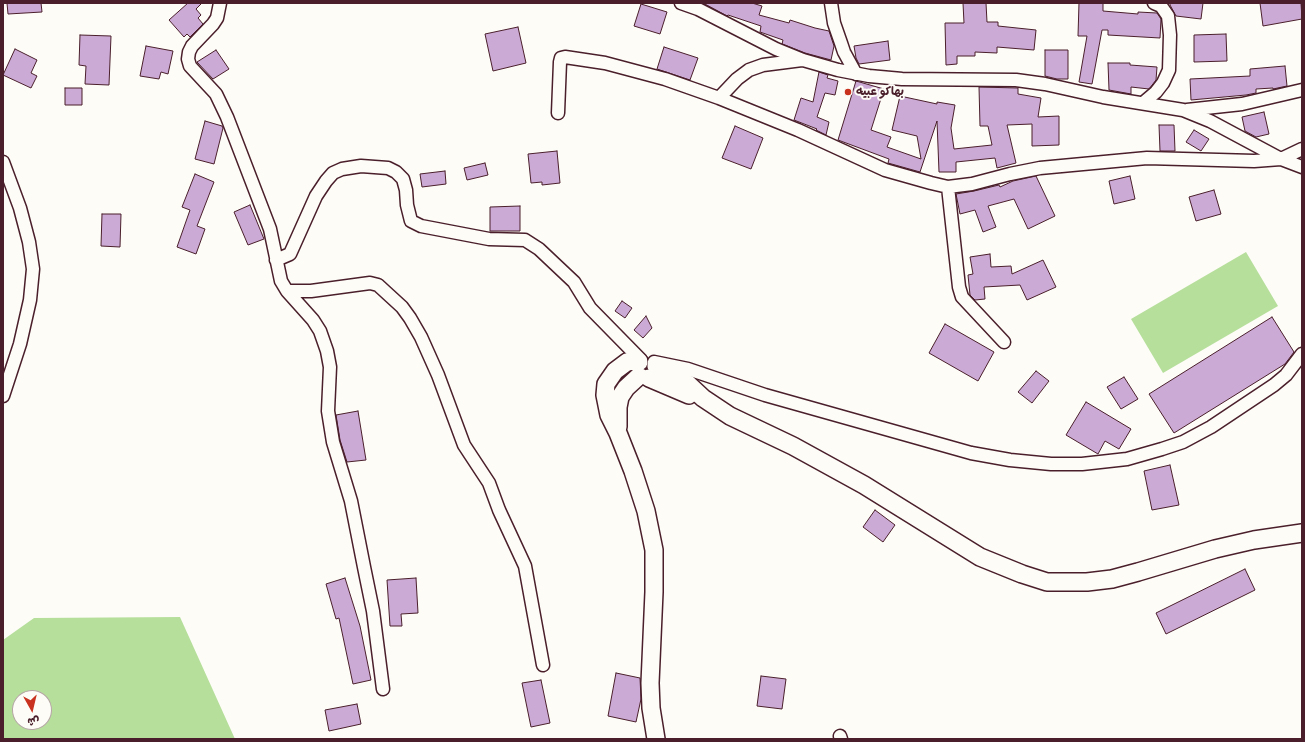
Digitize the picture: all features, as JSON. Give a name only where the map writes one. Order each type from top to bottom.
[{"type":"main road","points":[[656,739],[651,708],[650,683],[654,592],[654,550],[646,512],[634,471],[618,433],[618,406],[620,397],[626,388],[646,367],[688,384],[703,398],[730,416],[793,446],[864,485],[980,557],[1022,574],[1047,582],[1087,582],[1112,579],[1215,549],[1254,540],[1302,533]]},
{"type":"street","points":[[220,3],[217,18],[192,46],[188,59],[190,66],[216,94],[227,118],[270,229],[281,281],[287,292],[313,320],[320,331],[327,351],[330,367],[328,411],[333,442],[351,501],[373,611],[383,688]]},
{"type":"street","points":[[681,3],[698,9],[776,49],[803,60],[856,74],[902,78],[1016,80],[1045,84],[1103,97],[1183,110],[1210,121],[1281,159],[1302,167]]},
{"type":"street","points":[[831,3],[834,23],[844,52],[856,74]]},
{"type":"street","points":[[1143,103],[1156,92],[1163,83],[1169,70],[1170,35],[1168,16],[1161,6],[1154,3]]},
{"type":"street","points":[[558,112],[561,58],[565,57],[613,65],[665,79],[719,98],[798,130],[885,170],[948,187],[972,184],[1028,169],[1147,158],[1254,161],[1281,159],[1302,149]]},
{"type":"street","points":[[719,98],[736,79],[749,70],[763,65],[803,60]]},
{"type":"street","points":[[1183,110],[1242,104],[1302,90]]},
{"type":"street","points":[[3,162],[20,208],[29,242],[33,269],[30,300],[20,344],[3,396]]},
{"type":"street","points":[[276,260],[290,254],[316,196],[333,173],[342,169],[361,166],[388,168],[396,172],[403,179],[411,221],[421,226],[490,239],[525,240],[539,249],[574,282],[590,308],[646,367],[688,369],[765,395],[963,451],[1010,460],[1051,464],[1082,464],[1127,459],[1162,450],[1183,442],[1211,427],[1269,389],[1286,375],[1302,354]]},
{"type":"street","points":[[948,187],[959,287],[962,297],[1004,342]]},
{"type":"street","points":[[287,292],[311,291],[364,284],[378,285],[402,307],[410,318],[421,337],[438,375],[464,445],[489,483],[499,510],[525,566],[542,665]]},
{"type":"green space","points":[[1246,252],[1278,306],[1163,373],[1131,319]]},
{"type":"green space","points":[[180,617],[235,739],[3,739],[3,640],[34,618]]},
{"type":"building","points":[[7,3],[41,3],[42,12],[8,14]]},
{"type":"building","points":[[188,3],[202,3],[196,9],[201,15],[198,18],[203,24],[190,37],[187,34],[184,37],[169,20]]},
{"type":"building","points":[[703,3],[752,3],[762,6],[759,15],[789,23],[790,20],[829,31],[834,46],[831,60],[805,53],[782,44],[783,40],[760,32],[761,26],[728,15],[727,16]]},
{"type":"building","points":[[963,3],[986,3],[987,22],[998,22],[998,26],[1036,30],[1034,50],[997,47],[997,53],[975,52],[975,56],[957,56],[957,64],[946,65],[945,23],[964,23]]},
{"type":"building","points":[[1079,3],[1103,3],[1103,11],[1138,14],[1138,12],[1157,13],[1161,19],[1160,38],[1108,35],[1108,30],[1102,30],[1092,84],[1079,82],[1087,36],[1078,36]]},
{"type":"building","points":[[1170,3],[1203,3],[1201,19],[1176,16]]},
{"type":"building","points":[[1260,3],[1301,3],[1302,19],[1263,26]]},
{"type":"building","points":[[641,4],[667,12],[660,34],[634,26]]},
{"type":"building","points":[[518,27],[526,63],[493,71],[485,34]]},
{"type":"building","points":[[1226,34],[1227,61],[1194,62],[1194,35]]},
{"type":"building","points":[[80,35],[111,36],[109,85],[85,84],[86,66],[79,65]]},
{"type":"building","points":[[888,41],[890,60],[859,64],[856,58],[854,46]]},
{"type":"building","points":[[146,46],[173,51],[168,74],[161,72],[159,79],[140,76]]},
{"type":"building","points":[[664,47],[698,58],[690,80],[657,69]]},
{"type":"building","points":[[15,49],[37,60],[31,73],[37,76],[31,88],[3,75]]},
{"type":"building","points":[[216,50],[229,69],[213,79],[197,62]]},
{"type":"building","points":[[1045,50],[1068,50],[1068,79],[1057,79],[1045,76]]},
{"type":"building","points":[[1108,63],[1130,63],[1130,65],[1157,67],[1156,80],[1149,89],[1131,87],[1131,94],[1109,90]]},
{"type":"building","points":[[1285,66],[1287,86],[1273,89],[1256,89],[1256,93],[1246,95],[1191,100],[1190,79],[1250,76],[1250,69]]},
{"type":"building","points":[[819,72],[828,75],[827,78],[838,81],[835,95],[825,93],[817,117],[829,122],[826,135],[816,130],[817,129],[794,120],[801,98],[813,102]]},
{"type":"building","points":[[856,81],[884,89],[871,130],[891,137],[887,147],[921,159],[917,136],[892,130],[900,96],[937,104],[937,102],[955,105],[951,128],[954,149],[992,145],[988,126],[980,126],[979,87],[1018,88],[1018,94],[1041,98],[1038,117],[1059,116],[1059,145],[1032,146],[1032,124],[1007,125],[1016,163],[997,168],[995,158],[956,162],[956,172],[939,172],[937,121],[920,172],[888,163],[889,159],[838,140]]},
{"type":"building","points":[[65,88],[82,88],[82,105],[65,105]]},
{"type":"building","points":[[1264,112],[1269,134],[1256,137],[1245,131],[1242,117]]},
{"type":"building","points":[[205,121],[222,126],[223,128],[214,164],[195,159]]},
{"type":"building","points":[[1159,125],[1174,125],[1175,151],[1160,151]]},
{"type":"building","points":[[735,126],[763,138],[751,169],[722,158]]},
{"type":"building","points":[[1194,130],[1209,139],[1201,151],[1186,142]]},
{"type":"building","points":[[557,151],[560,183],[542,185],[542,182],[531,183],[528,154]]},
{"type":"building","points":[[485,163],[488,175],[467,180],[464,168]]},
{"type":"building","points":[[445,171],[446,184],[422,187],[420,174]]},
{"type":"building","points":[[195,174],[214,182],[197,226],[205,229],[196,254],[177,247],[190,210],[182,207]]},
{"type":"building","points":[[1036,176],[1055,216],[1028,229],[1014,199],[988,206],[996,227],[983,232],[975,210],[960,214],[956,194],[999,185],[1000,187],[1013,181]]},
{"type":"building","points":[[1130,176],[1135,199],[1114,204],[1109,181]]},
{"type":"building","points":[[1214,190],[1221,214],[1196,221],[1189,197]]},
{"type":"building","points":[[250,205],[264,239],[248,245],[234,212]]},
{"type":"building","points":[[520,206],[520,231],[490,231],[490,207]]},
{"type":"building","points":[[102,214],[121,214],[120,247],[101,246]]},
{"type":"building","points":[[990,254],[991,267],[1011,266],[1012,274],[1043,260],[1056,287],[1027,300],[1020,285],[984,287],[985,299],[975,300],[970,295],[968,275],[973,274],[970,257]]},
{"type":"building","points":[[622,301],[632,308],[625,318],[615,311]]},
{"type":"building","points":[[646,316],[652,328],[643,338],[634,330]]},
{"type":"building","points":[[1272,317],[1294,352],[1285,364],[1174,433],[1149,394]]},
{"type":"building","points":[[945,324],[994,352],[978,381],[929,353]]},
{"type":"building","points":[[1036,371],[1049,381],[1032,403],[1018,392]]},
{"type":"building","points":[[1124,377],[1138,399],[1121,409],[1107,387]]},
{"type":"building","points":[[1086,402],[1131,429],[1119,449],[1105,441],[1098,454],[1066,435]]},
{"type":"building","points":[[358,411],[366,460],[347,462],[340,440],[336,415]]},
{"type":"building","points":[[1170,465],[1179,505],[1152,510],[1144,471]]},
{"type":"building","points":[[875,510],[895,525],[883,542],[863,527]]},
{"type":"building","points":[[1245,569],[1255,590],[1166,634],[1156,613]]},
{"type":"building","points":[[345,578],[360,626],[371,680],[353,684],[339,618],[336,619],[326,584]]},
{"type":"building","points":[[416,578],[418,613],[401,614],[402,626],[390,626],[387,580]]},
{"type":"building","points":[[616,673],[640,678],[641,699],[636,722],[608,716]]},
{"type":"building","points":[[761,676],[786,679],[782,709],[757,706]]},
{"type":"building","points":[[541,680],[550,723],[531,727],[522,683]]},
{"type":"building","points":[[357,704],[361,724],[329,731],[325,710]]},
{"type":"place","name":"بهاكو عبيه","points":[[848,92]]}]
